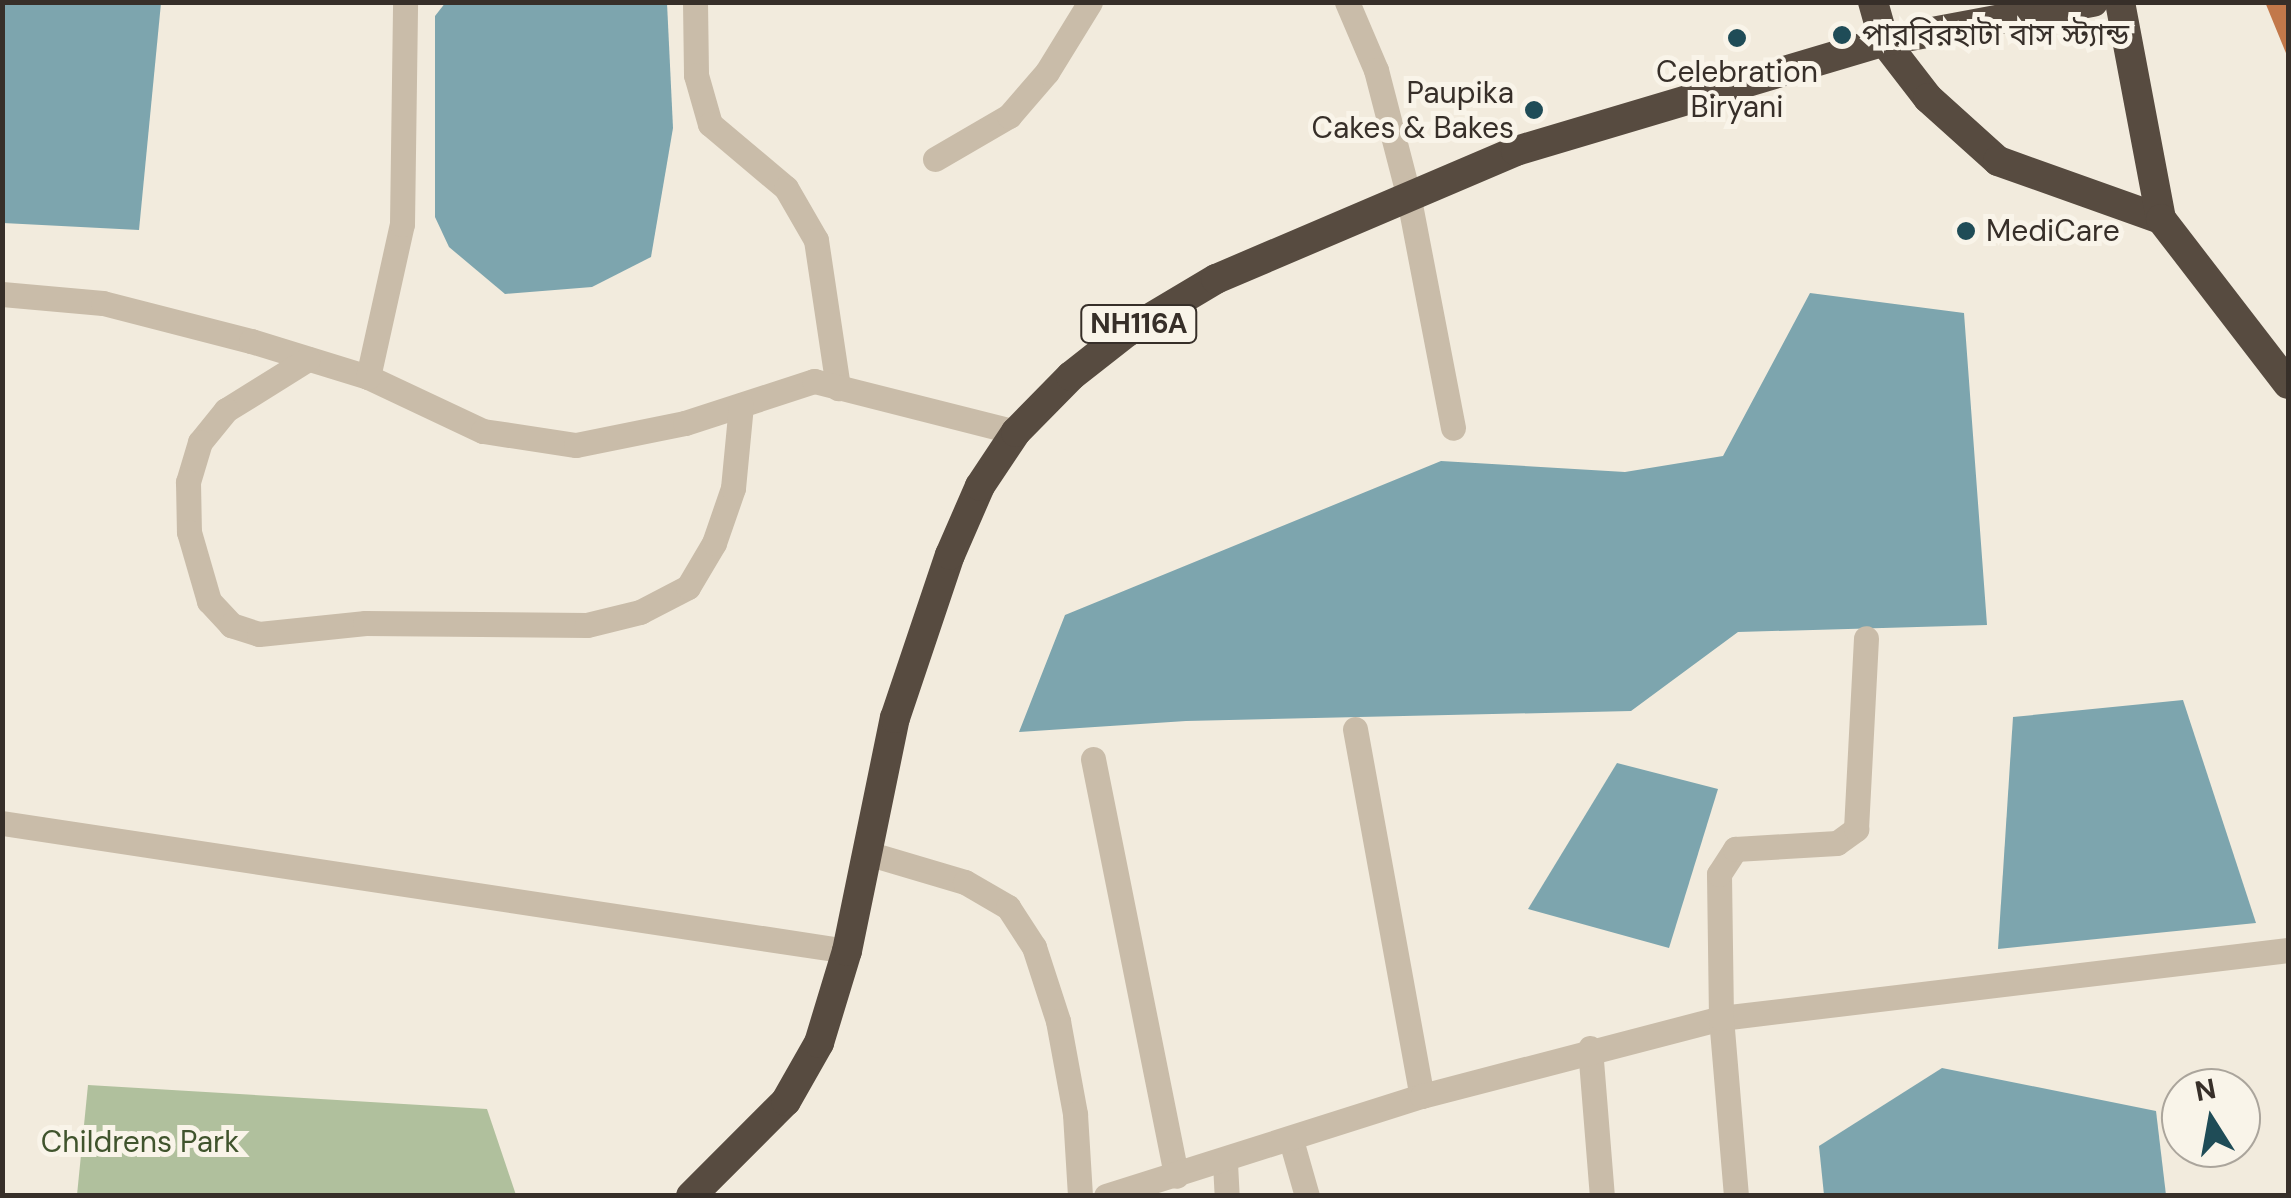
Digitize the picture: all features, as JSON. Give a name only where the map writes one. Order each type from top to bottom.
[{"type":"highway","points":[[1873,2],[1884,41],[1928,98],[1998,161],[2161,219]]},
{"type":"highway","name":"NH116A","points":[[691,1196],[786,1101],[820,1042],[848,952],[867,853],[918,640],[980,486],[1016,432],[1070,376],[1128,332],[1216,279],[1516,151],[1884,41],[2093,2]]},
{"type":"highway","points":[[2120,2],[2161,219],[2288,384]]},
{"type":"street","points":[[368,377],[402,224],[405,2]]},
{"type":"street","points":[[695,2],[696,75],[710,124],[786,188],[816,240],[838,388]]},
{"type":"street","points":[[935,159],[1009,116],[1047,72],[1090,2]]},
{"type":"street","points":[[1346,2],[1376,70],[1408,194],[1453,428]]},
{"type":"street","points":[[2,294],[102,303],[368,377],[483,431],[576,445],[740,405],[814,380],[1016,432]]},
{"type":"street","points":[[308,359],[226,410],[200,442],[188,482],[189,532],[209,600],[230,625],[259,634],[365,623],[588,624],[640,612],[688,586],[714,543],[732,488],[740,405]]},
{"type":"street","points":[[1736,1196],[1721,1018],[1724,859],[1753,846],[1838,843],[1856,828],[1866,638]]},
{"type":"street","points":[[1355,729],[1422,1096]]},
{"type":"street","points":[[1093,759],[1176,1176]]},
{"type":"street","points":[[2,823],[848,952]]},
{"type":"street","points":[[867,853],[965,882],[1008,906],[1034,947],[1058,1021],[1075,1114],[1080,1196]]},
{"type":"street","points":[[1106,1196],[1225,1163],[1422,1096],[1590,1048],[1721,1018],[2288,950]]},
{"type":"street","points":[[1590,1048],[1602,1196]]},
{"type":"street","points":[[1291,1140],[1307,1196]]},
{"type":"street","points":[[1225,1163],[1228,1196]]},
{"type":"green space","name":"Childrens Park","points":[[88,1085],[487,1109],[516,1195],[77,1195]]},
{"type":"water","points":[[446,2],[667,3],[673,128],[651,257],[592,287],[505,294],[449,247],[435,217],[435,16]]},
{"type":"water","points":[[2,3],[161,3],[139,230],[3,223]]},
{"type":"water","points":[[1810,293],[1964,313],[1987,625],[1738,632],[1631,711],[1186,721],[1019,732],[1065,615],[1441,461],[1625,472],[1723,456]]},
{"type":"water","points":[[2183,700],[2256,923],[1998,949],[2013,717]]},
{"type":"water","points":[[1617,763],[1718,789],[1669,948],[1528,909]]},
{"type":"water","points":[[1942,1068],[2156,1111],[2166,1195],[1824,1195],[1819,1146]]},
{"type":"building","points":[[2265,2],[2288,2],[2288,58]]},
{"type":"place","name":"পারবিরহাটা বাস স্ট্যান্ড","points":[[1842,35]]},
{"type":"place","name":"Celebration Biryani","points":[[1737,38]]},
{"type":"place","name":"Paupika Cakes & Bakes","points":[[1534,110]]},
{"type":"place","name":"MediCare","points":[[1966,231]]}]
